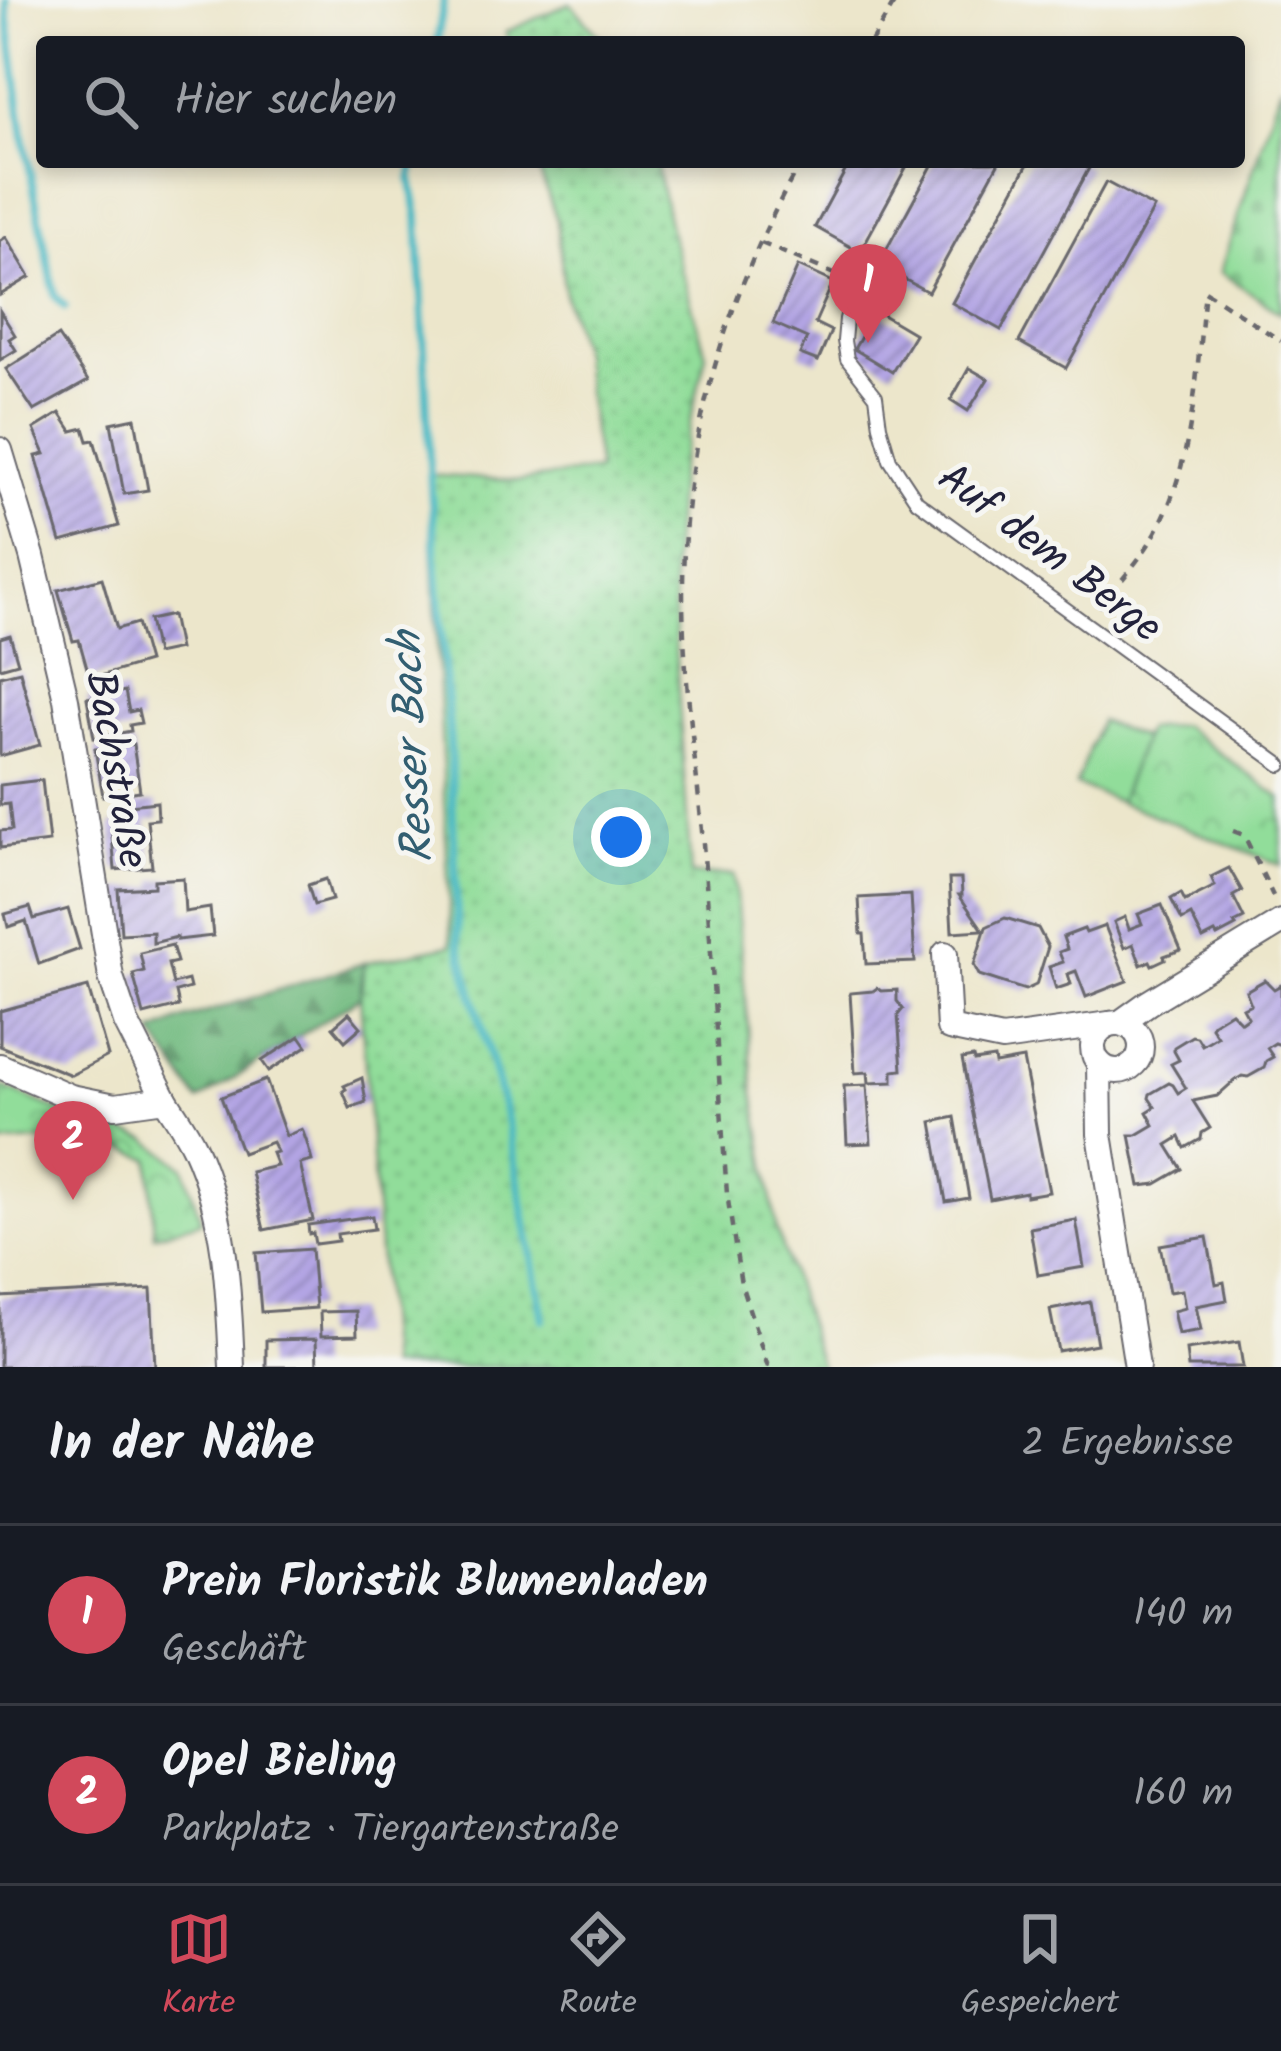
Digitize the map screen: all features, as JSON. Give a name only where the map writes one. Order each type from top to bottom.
[{"type":"street","name":"Bachstraße","points":[[0,450],[5,486],[32,556],[66,699],[111,977],[126,1022],[164,1099],[194,1145],[217,1213],[229,1286],[232,1367]]},
{"type":"street","points":[[1137,1367],[1100,1134],[1094,1041],[1099,1031],[1281,922]]},
{"type":"street","points":[[945,954],[949,1028],[1002,1039],[1114,1024],[1131,1027],[1139,1035],[1142,1047],[1131,1066],[1120,1071],[1099,1064]]},
{"type":"street","points":[[0,1066],[71,1097],[115,1106],[164,1099]]},
{"type":"lane","name":"Auf dem Berge","points":[[857,279],[846,320],[847,359],[876,396],[890,460],[917,501],[1281,765]]},
{"type":"path","points":[[875,36],[896,0]]},
{"type":"path","points":[[768,1367],[741,1284],[727,1194],[683,596],[691,468],[710,377],[760,243],[797,168]]},
{"type":"path","points":[[760,243],[857,279]]},
{"type":"path","points":[[1084,625],[1147,547],[1171,500],[1185,450],[1205,291],[1281,341]]},
{"type":"path","points":[[1233,831],[1244,836],[1281,912]]},
{"type":"green space","points":[[570,3],[600,36],[507,36],[506,32]]},
{"type":"green space","points":[[1281,83],[1281,313],[1220,272]]},
{"type":"green space","points":[[538,168],[657,168],[706,354],[678,474],[672,566],[691,875],[734,875],[754,1093],[777,1231],[821,1367],[388,1367],[360,997],[364,963],[451,945],[429,475],[519,481],[598,470],[579,343],[565,297],[557,220]]},
{"type":"green space","points":[[1100,721],[1143,738],[1119,802],[1076,785]]},
{"type":"green space","points":[[1181,725],[1281,798],[1281,865],[1119,802],[1146,729]]},
{"type":"green space","points":[[364,963],[360,997],[199,1101],[153,1033],[182,1020]]},
{"type":"green space","points":[[0,1086],[78,1119],[147,1139],[184,1167],[201,1221],[154,1235],[150,1159],[94,1136],[0,1144]]},
{"type":"building","points":[[847,168],[906,168],[860,252],[815,227]]},
{"type":"building","points":[[931,168],[996,168],[928,292],[878,265]]},
{"type":"building","points":[[1026,168],[1089,168],[1001,330],[952,303]]},
{"type":"building","points":[[1106,182],[1154,208],[1066,368],[1019,342]]},
{"type":"building","points":[[6,237],[30,277],[0,295],[0,241]]},
{"type":"building","points":[[798,266],[833,282],[815,323],[831,331],[818,361],[800,354],[807,338],[773,323]]},
{"type":"building","points":[[0,311],[15,335],[9,339],[16,350],[0,360]]},
{"type":"building","points":[[876,311],[915,334],[892,372],[854,349]]},
{"type":"building","points":[[58,336],[88,381],[34,411],[6,369]]},
{"type":"building","points":[[969,368],[988,379],[968,411],[951,400]]},
{"type":"building","points":[[60,413],[72,431],[84,428],[88,441],[94,440],[119,526],[61,542],[36,456],[45,454],[34,429]]},
{"type":"building","points":[[135,418],[148,490],[124,494],[111,423]]},
{"type":"building","points":[[102,578],[117,629],[137,623],[148,662],[90,679],[58,590]]},
{"type":"building","points":[[172,615],[179,649],[156,654],[149,620]]},
{"type":"building","points":[[10,635],[18,663],[0,668],[0,638]]},
{"type":"building","points":[[20,671],[40,745],[0,756],[0,676]]},
{"type":"building","points":[[125,691],[129,712],[138,710],[141,723],[130,725],[131,731],[94,738],[87,698]]},
{"type":"building","points":[[133,744],[140,791],[103,796],[95,749]]},
{"type":"building","points":[[42,780],[49,842],[0,848],[0,831],[12,830],[9,804],[0,805],[0,785]]},
{"type":"building","points":[[157,802],[158,819],[147,820],[152,867],[115,870],[111,824],[122,823],[120,806]]},
{"type":"building","points":[[1229,868],[1242,891],[1233,896],[1244,918],[1217,936],[1203,939],[1191,915],[1182,920],[1171,899],[1181,893],[1185,901],[1215,886],[1211,877]]},
{"type":"building","points":[[183,878],[185,912],[210,908],[213,936],[153,943],[153,932],[121,934],[118,889],[154,887],[154,880]]},
{"type":"building","points":[[326,879],[332,900],[314,905],[308,885]]},
{"type":"building","points":[[949,879],[961,879],[959,895],[983,930],[952,932]]},
{"type":"building","points":[[911,895],[915,962],[866,964],[859,898]]},
{"type":"building","points":[[1162,905],[1181,950],[1152,965],[1150,961],[1141,965],[1133,944],[1124,948],[1114,922],[1125,917],[1129,929],[1142,924],[1138,914]]},
{"type":"building","points":[[30,907],[34,919],[68,909],[80,949],[39,964],[26,921],[8,927],[5,914]]},
{"type":"building","points":[[1005,918],[1038,928],[1048,947],[1036,985],[1025,990],[979,975],[974,965],[986,927]]},
{"type":"building","points":[[1105,926],[1127,981],[1086,997],[1076,971],[1068,974],[1071,984],[1056,989],[1049,967],[1063,962],[1059,952],[1067,949],[1063,937]]},
{"type":"building","points":[[172,945],[177,962],[168,964],[173,984],[188,980],[190,988],[176,992],[179,1006],[144,1015],[133,974],[144,971],[140,953]]},
{"type":"building","points":[[1265,980],[1274,989],[1281,985],[1281,1045],[1267,1048],[1273,1057],[1264,1068],[1242,1076],[1217,1096],[1193,1101],[1210,1128],[1185,1148],[1180,1137],[1167,1145],[1182,1169],[1156,1184],[1140,1186],[1130,1135],[1154,1125],[1147,1112],[1155,1107],[1150,1094],[1169,1083],[1178,1093],[1186,1088],[1171,1064],[1179,1060],[1174,1047],[1192,1036],[1202,1045],[1209,1041],[1217,1036],[1213,1023],[1231,1012],[1241,1022],[1248,1017],[1243,1008],[1251,1004],[1246,991]]},
{"type":"building","points":[[88,987],[108,1056],[71,1075],[0,1046],[0,1011]]},
{"type":"building","points":[[897,990],[903,1009],[898,1015],[902,1070],[893,1071],[893,1082],[869,1083],[868,1072],[855,1073],[850,993]]},
{"type":"building","points":[[349,1013],[361,1027],[345,1041],[333,1027]]},
{"type":"building","points":[[300,1036],[307,1046],[269,1071],[262,1061]]},
{"type":"building","points":[[973,1057],[974,1061],[994,1058],[995,1064],[1023,1059],[1049,1192],[990,1199],[962,1059]]},
{"type":"building","points":[[362,1078],[366,1102],[350,1108],[344,1086]]},
{"type":"building","points":[[266,1080],[286,1136],[302,1129],[307,1143],[312,1161],[300,1164],[313,1220],[264,1230],[251,1172],[277,1166],[272,1153],[277,1152],[272,1142],[242,1153],[221,1097]]},
{"type":"building","points":[[867,1085],[871,1143],[847,1144],[844,1086]]},
{"type":"building","points":[[955,1117],[969,1198],[946,1202],[932,1122]]},
{"type":"building","points":[[372,1216],[374,1229],[337,1234],[338,1241],[315,1244],[313,1233],[309,1234],[308,1225]]},
{"type":"building","points":[[1076,1220],[1084,1267],[1038,1275],[1030,1228]]},
{"type":"building","points":[[1207,1237],[1216,1284],[1224,1282],[1227,1300],[1196,1306],[1201,1330],[1178,1334],[1173,1311],[1185,1308],[1182,1290],[1169,1292],[1160,1245]]},
{"type":"building","points":[[311,1249],[316,1308],[261,1312],[256,1253]]},
{"type":"building","points":[[151,1289],[155,1367],[0,1367],[0,1297]]},
{"type":"building","points":[[1090,1302],[1097,1344],[1058,1351],[1050,1310]]},
{"type":"building","points":[[356,1311],[357,1335],[321,1336],[320,1312]]},
{"type":"building","points":[[316,1339],[317,1367],[266,1367],[266,1340]]},
{"type":"building","points":[[1239,1342],[1243,1367],[1188,1367],[1186,1350]]},
{"type":"waterway","points":[[6,0],[24,140],[55,296],[65,307]]},
{"type":"waterway","name":"Resser Bach","points":[[438,36],[444,0]]},
{"type":"waterway","name":"Resser Bach","points":[[414,168],[458,941],[508,1123],[543,1319]]},
{"type":"place","name":"Prein Floristik Blumenladen","points":[[868,343]]},
{"type":"place","name":"Opel Bieling","points":[[73,1200]]}]
